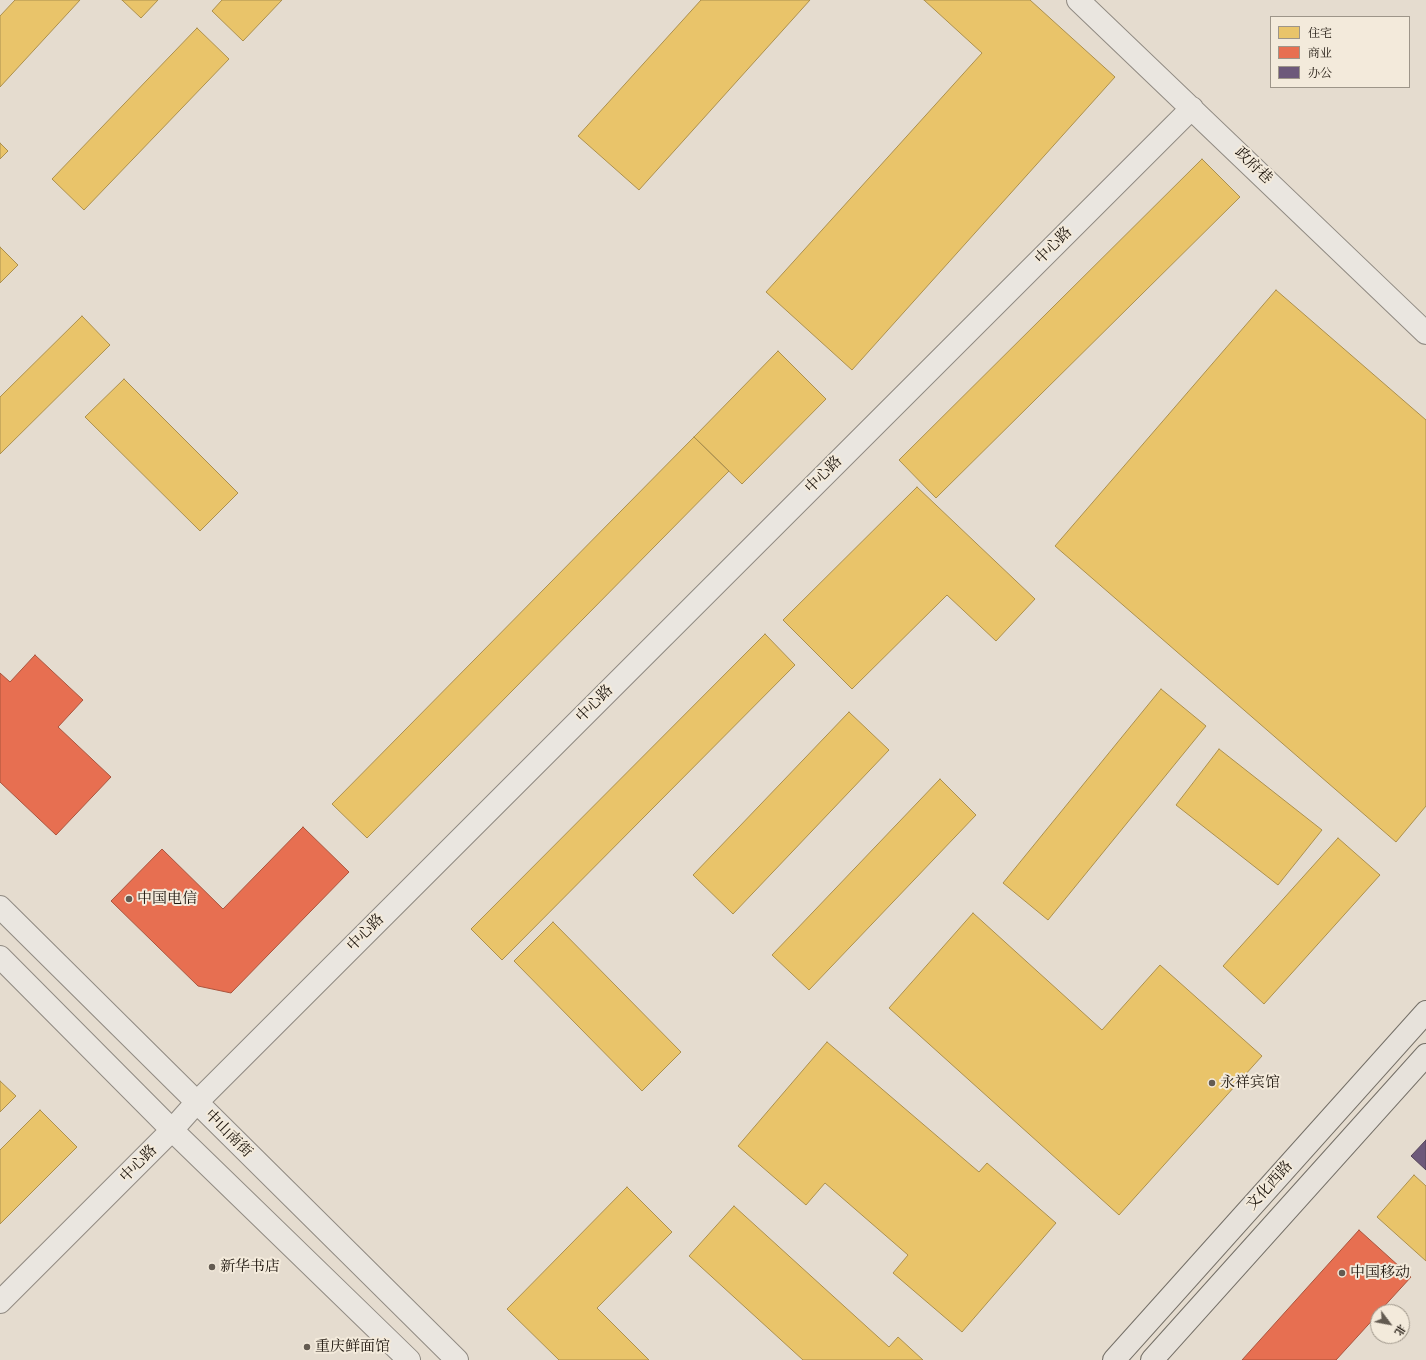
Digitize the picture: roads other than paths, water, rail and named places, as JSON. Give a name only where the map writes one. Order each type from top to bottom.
[{"type":"main road","name":"文化西路","points":[[1114,1360],[1426,1012]]},
{"type":"main road","name":"文化西路","points":[[1152,1360],[1426,1055]]},
{"type":"street","name":"政府巷","points":[[1078,0],[1426,333]]},
{"type":"street","name":"中心路","points":[[0,1302],[172,1130],[196,1102],[1192,108]]},
{"type":"street","name":"中山南街","points":[[0,907],[457,1360]]},
{"type":"street","points":[[0,957],[172,1130],[408,1360]]},
{"type":"place","name":"中国电信","points":[[129,899]]},
{"type":"place","name":"永祥宾馆","points":[[1212,1083]]},
{"type":"place","name":"新华书店","points":[[212,1267]]},
{"type":"place","name":"中国移动","points":[[1342,1273]]},
{"type":"place","name":"重庆鲜面馆","points":[[307,1347]]}]
